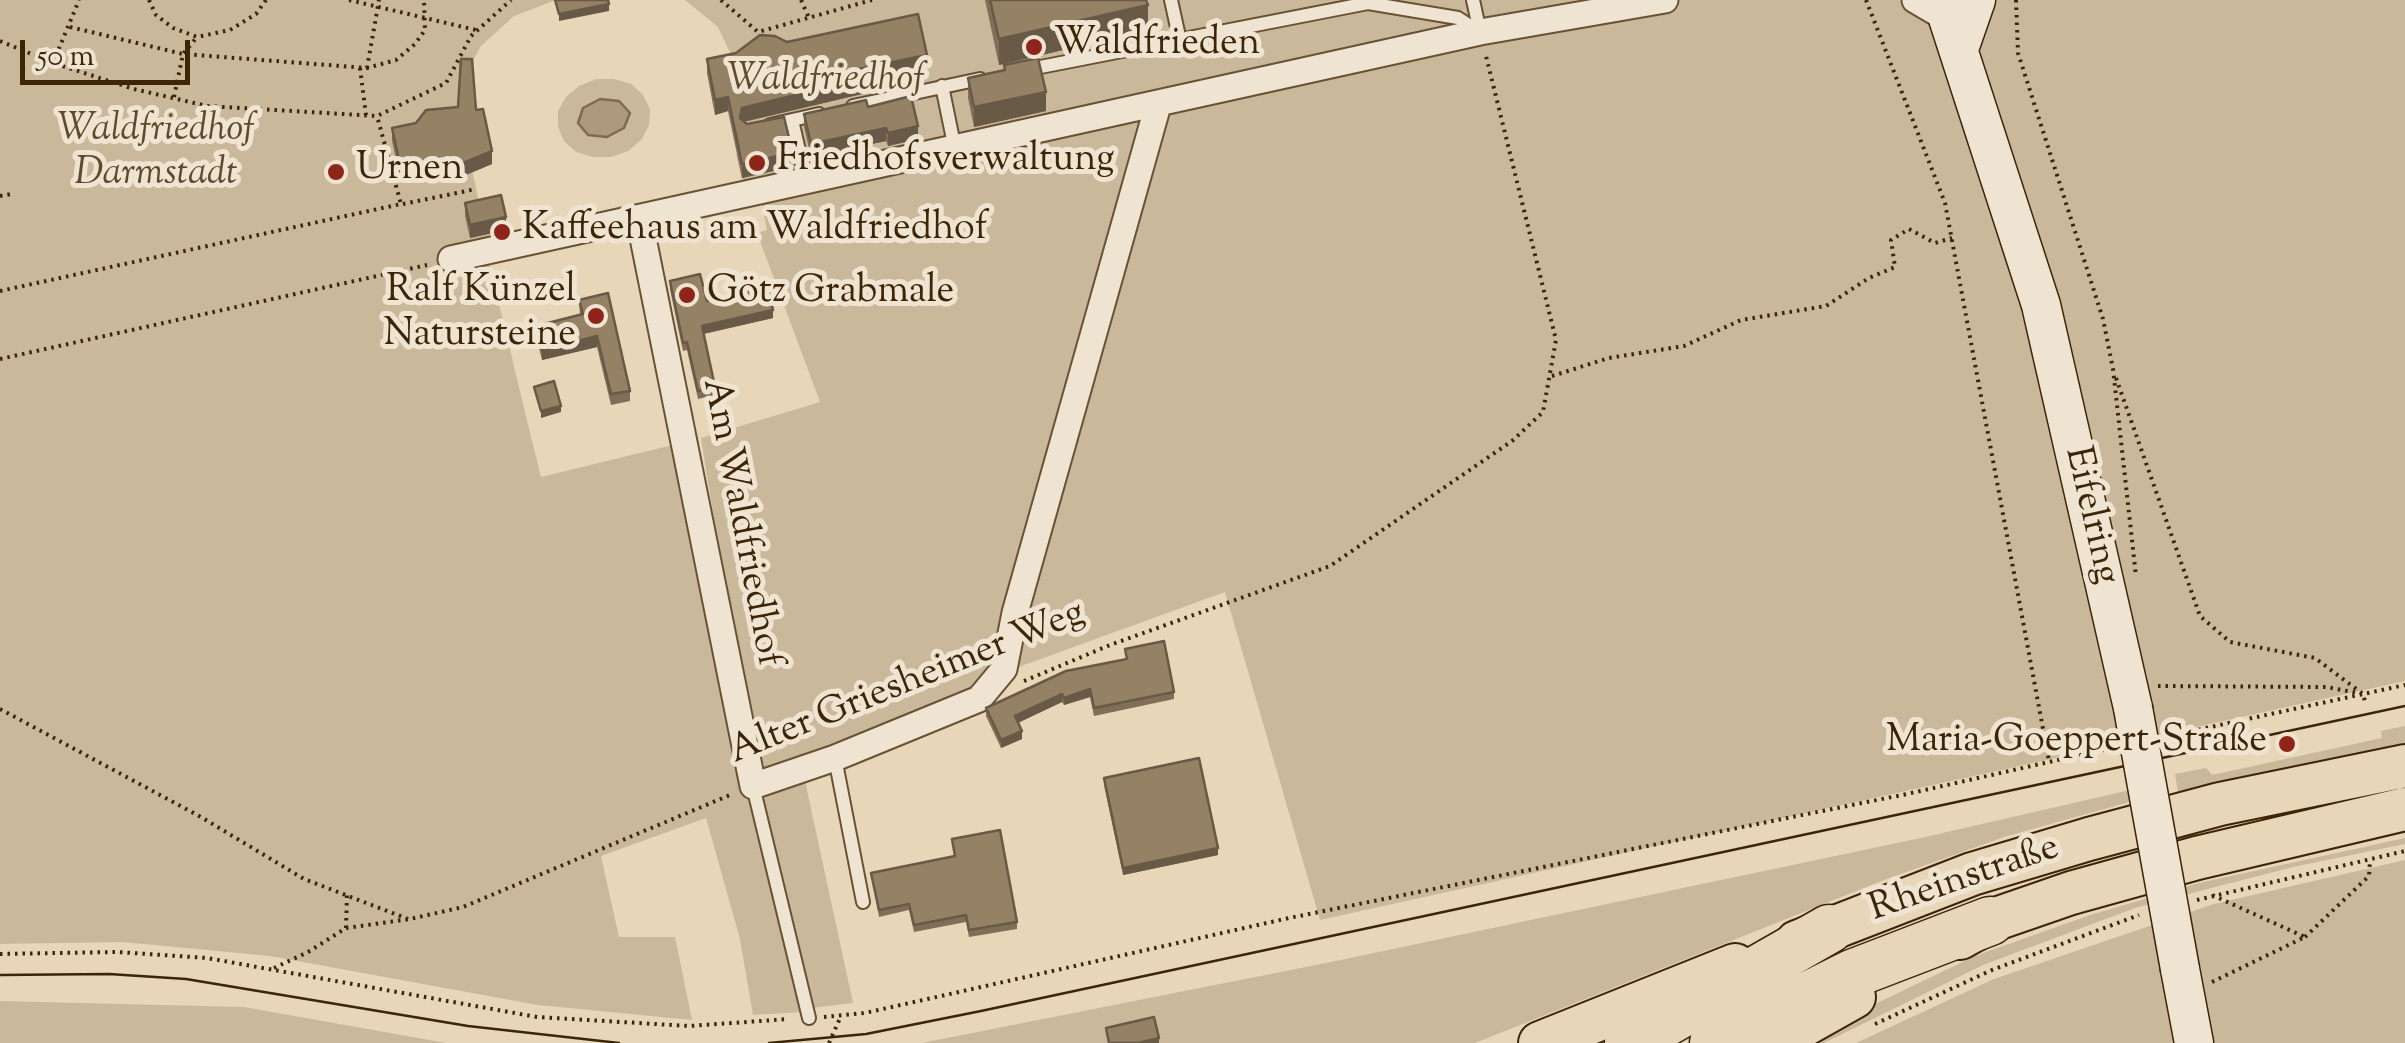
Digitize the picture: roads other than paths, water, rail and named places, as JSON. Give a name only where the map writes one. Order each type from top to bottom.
[{"type":"highway","points":[[1714,1043],[1852,974],[1990,922]]},
{"type":"highway","points":[[1629,1043],[1829,929]]},
{"type":"main road","name":"Eifelring","points":[[1956,17],[2041,305],[2143,697],[2191,1026]]},
{"type":"main road","name":"Rheinstraße","points":[[1540,1043],[1972,874],[2220,804],[2405,766]]},
{"type":"main road","name":"Rheinstraße","points":[[1772,1043],[1990,922],[2071,893],[2197,858],[2405,810]]},
{"type":"street","points":[[451,259],[1480,32],[1666,0]]},
{"type":"street","points":[[1915,0],[1956,17]]},
{"type":"street","name":"Alter Griesheimer Weg","points":[[753,786],[979,700],[1004,669],[1015,613],[1158,105]]},
{"type":"street","name":"Am Waldfriedhof","points":[[640,218],[753,786]]},
{"type":"lane","points":[[1170,0],[1180,42]]},
{"type":"lane","points":[[1473,0],[1480,32]]},
{"type":"lane","points":[[1015,72],[1368,3],[1458,18],[1480,32]]},
{"type":"lane","points":[[749,129],[997,76]]},
{"type":"lane","points":[[942,86],[954,150]]},
{"type":"lane","points":[[792,120],[806,182]]},
{"type":"lane","points":[[835,758],[863,902]]},
{"type":"lane","name":"Am Waldfriedhof","points":[[753,786],[809,1018]]},
{"type":"tram line","points":[[769,1043],[866,1034],[981,1011],[2405,706]]},
{"type":"tram line","points":[[0,975],[109,974],[186,979],[468,1026],[619,1043]]},
{"type":"place","name":"Waldfrieden","points":[[1034,47]]},
{"type":"place","name":"Friedhofsverwaltung","points":[[757,163]]},
{"type":"place","name":"Urnen","points":[[336,172]]},
{"type":"place","name":"Kaffeehaus am Waldfriedhof","points":[[502,232]]},
{"type":"place","name":"Götz Grabmale","points":[[687,295]]},
{"type":"place","name":"Ralf Künzel Natursteine","points":[[596,316]]},
{"type":"place","name":"Maria-Goeppert-Straße","points":[[2287,744]]},
{"type":"park label","name":"Waldfriedhof","points":[[826,83]]},
{"type":"park label","name":"Waldfriedhof Darmstadt","points":[[156,155]]}]
